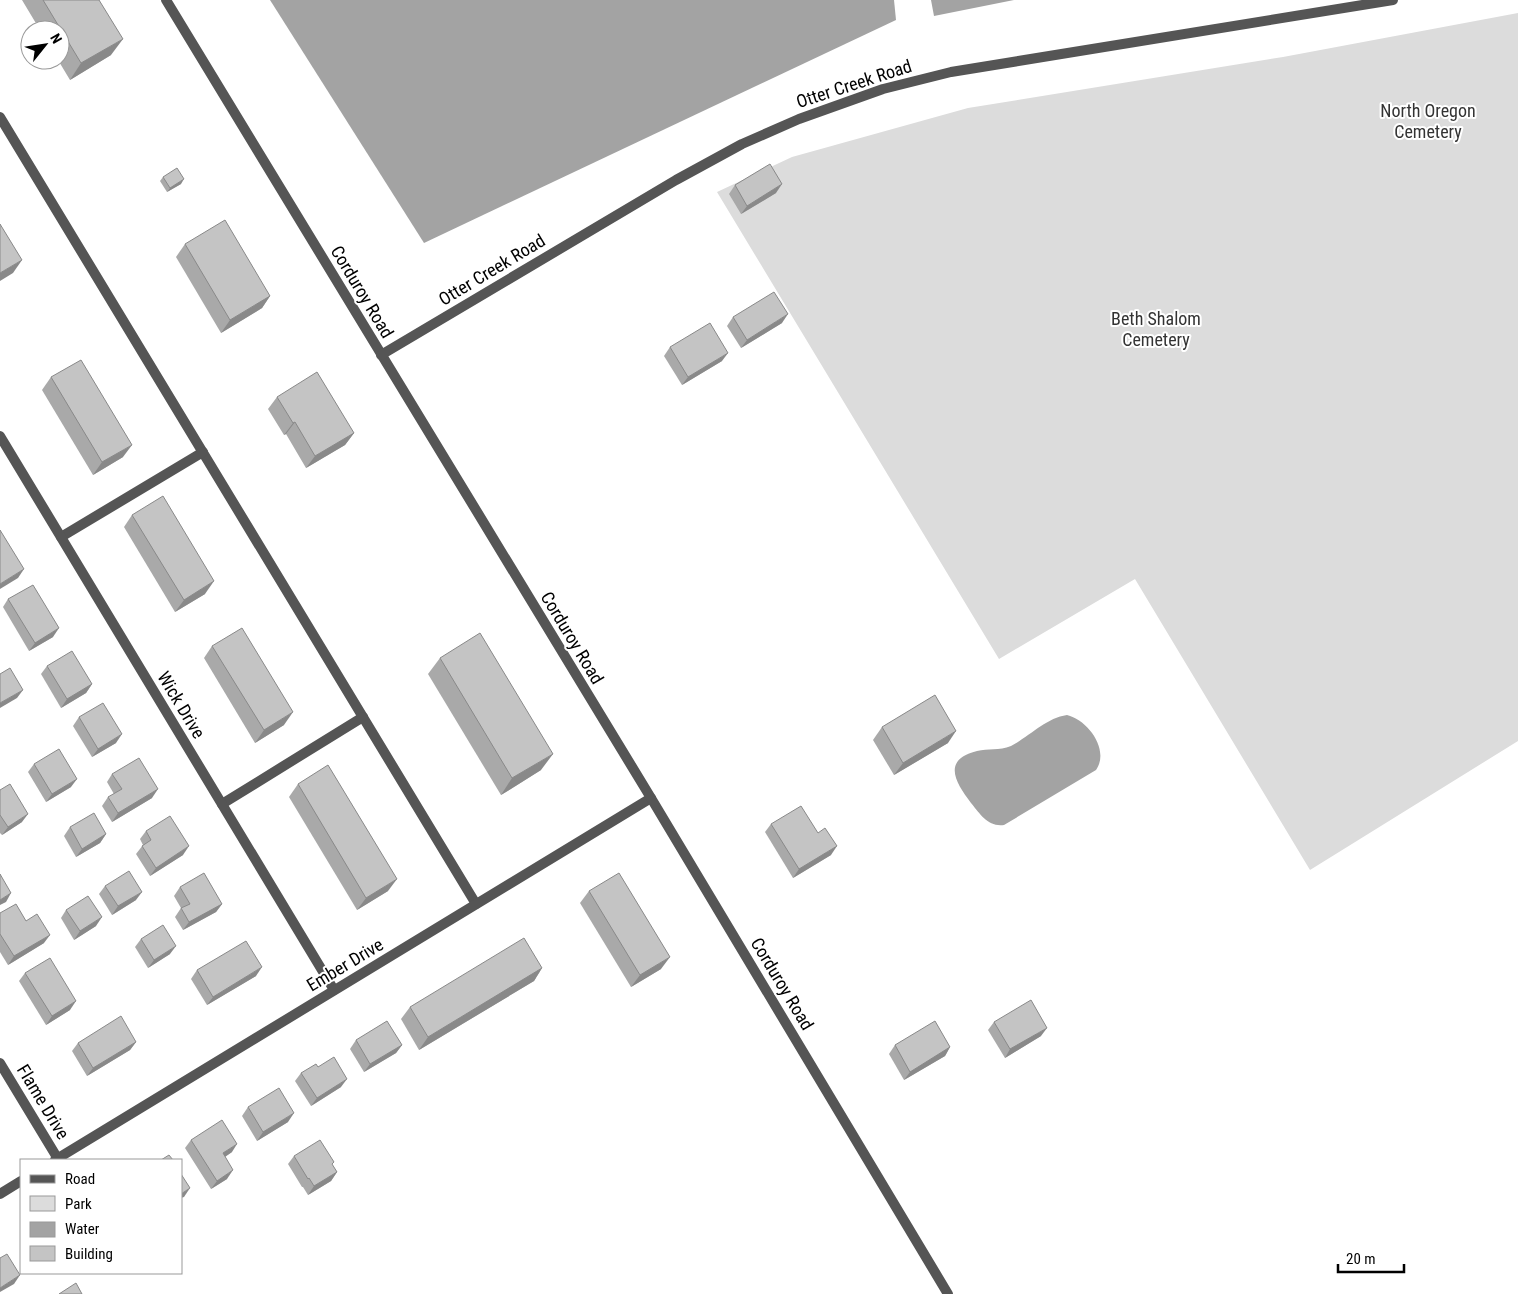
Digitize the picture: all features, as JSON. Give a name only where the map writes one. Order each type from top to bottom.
[{"type":"street","name":"Corduroy Road","points":[[166,0],[651,798],[948,1294]]},
{"type":"street","name":"Otter Creek Road","points":[[381,355],[676,180],[742,144],[798,118],[883,89],[951,72],[1393,0]]},
{"type":"street","points":[[0,118],[476,904]]},
{"type":"street","name":"Wick Drive","points":[[0,436],[334,990]]},
{"type":"street","points":[[61,537],[202,452]]},
{"type":"street","points":[[222,804],[363,717]]},
{"type":"street","name":"Ember Drive","points":[[57,1159],[651,798]]},
{"type":"street","name":"Flame Drive","points":[[0,1063],[57,1159]]},
{"type":"street","points":[[0,1194],[20,1182]]},
{"type":"green space","name":"Beth Shalom Cemetery","points":[[1518,13],[1518,741],[1310,870],[1135,579],[999,659],[717,192],[792,157],[968,108],[1283,57]]},
{"type":"water","points":[[270,0],[894,0],[896,20],[424,243]]},
{"type":"water","points":[[931,0],[1014,0],[934,16]]},
{"type":"water","points":[[1067,715],[1082,723],[1095,737],[1099,745],[1100,754],[1100,762],[1096,770],[1004,825],[994,824],[985,819],[971,803],[957,780],[955,766],[959,760],[977,751],[1011,746],[1045,723]]},
{"type":"building","points":[[43,0],[99,0],[123,39],[81,63],[70,45],[70,20],[55,20]]},
{"type":"building","points":[[770,164],[782,184],[747,206],[735,185]]},
{"type":"building","points":[[177,168],[184,179],[170,188],[163,177]]},
{"type":"building","points":[[225,220],[270,296],[230,320],[185,244]]},
{"type":"building","points":[[0,224],[22,260],[0,273]]},
{"type":"building","points":[[774,292],[788,314],[747,340],[733,317]]},
{"type":"building","points":[[710,323],[728,353],[688,377],[670,347]]},
{"type":"building","points":[[81,360],[132,445],[102,462],[51,377]]},
{"type":"building","points":[[317,372],[354,433],[315,456],[295,422],[293,423],[277,397]]},
{"type":"building","points":[[163,496],[214,581],[184,600],[132,515]]},
{"type":"building","points":[[0,530],[24,569],[0,584]]},
{"type":"building","points":[[33,585],[59,628],[35,643],[8,599]]},
{"type":"building","points":[[242,628],[293,712],[264,730],[212,646]]},
{"type":"building","points":[[480,633],[553,754],[512,778],[440,658]]},
{"type":"building","points":[[72,651],[92,684],[67,699],[47,666]]},
{"type":"building","points":[[10,668],[23,690],[0,703],[0,674]]},
{"type":"building","points":[[935,695],[956,731],[903,763],[882,727]]},
{"type":"building","points":[[103,703],[122,734],[98,749],[79,717]]},
{"type":"building","points":[[59,749],[77,779],[52,794],[34,764]]},
{"type":"building","points":[[139,758],[158,789],[118,813],[108,797],[122,789],[112,774]]},
{"type":"building","points":[[328,765],[397,879],[366,898],[298,784]]},
{"type":"building","points":[[10,784],[28,814],[8,827],[0,815],[0,790]]},
{"type":"building","points":[[801,806],[818,833],[825,828],[837,846],[799,869],[771,824]]},
{"type":"building","points":[[94,813],[106,834],[82,849],[70,827]]},
{"type":"building","points":[[170,816],[189,846],[156,868],[142,846],[151,840],[146,831]]},
{"type":"building","points":[[129,871],[142,892],[118,906],[105,886]]},
{"type":"building","points":[[204,873],[222,904],[189,922],[181,908],[190,904],[180,887]]},
{"type":"building","points":[[619,873],[670,957],[640,975],[589,891]]},
{"type":"building","points":[[0,874],[11,893],[0,900]]},
{"type":"building","points":[[88,896],[102,917],[80,931],[66,910]]},
{"type":"building","points":[[16,904],[26,921],[37,914],[50,935],[14,956],[0,934],[0,913]]},
{"type":"building","points":[[163,925],[176,946],[154,960],[141,939]]},
{"type":"building","points":[[524,938],[542,968],[428,1037],[410,1007]]},
{"type":"building","points":[[246,941],[262,967],[213,997],[197,970]]},
{"type":"building","points":[[50,958],[76,1001],[52,1016],[25,973]]},
{"type":"building","points":[[1031,1000],[1047,1028],[1010,1049],[994,1022]]},
{"type":"building","points":[[121,1016],[136,1042],[93,1068],[78,1043]]},
{"type":"building","points":[[387,1021],[402,1045],[370,1064],[356,1040]]},
{"type":"building","points":[[935,1021],[950,1047],[910,1072],[895,1045]]},
{"type":"building","points":[[334,1057],[347,1079],[317,1098],[301,1073],[316,1064],[318,1067]]},
{"type":"building","points":[[279,1088],[294,1113],[263,1132],[248,1107]]},
{"type":"building","points":[[222,1120],[237,1144],[223,1153],[233,1170],[217,1181],[191,1140]]},
{"type":"building","points":[[320,1140],[334,1162],[332,1164],[337,1172],[314,1186],[294,1156]]},
{"type":"building","points":[[169,1155],[172,1159],[163,1159]]},
{"type":"building","points":[[182,1176],[190,1188],[182,1193]]},
{"type":"building","points":[[7,1254],[20,1275],[0,1288],[0,1258]]},
{"type":"building","points":[[76,1283],[82,1294],[59,1294]]},
{"type":"park label","name":"North Oregon Cemetery","points":[[1428,121]]}]
